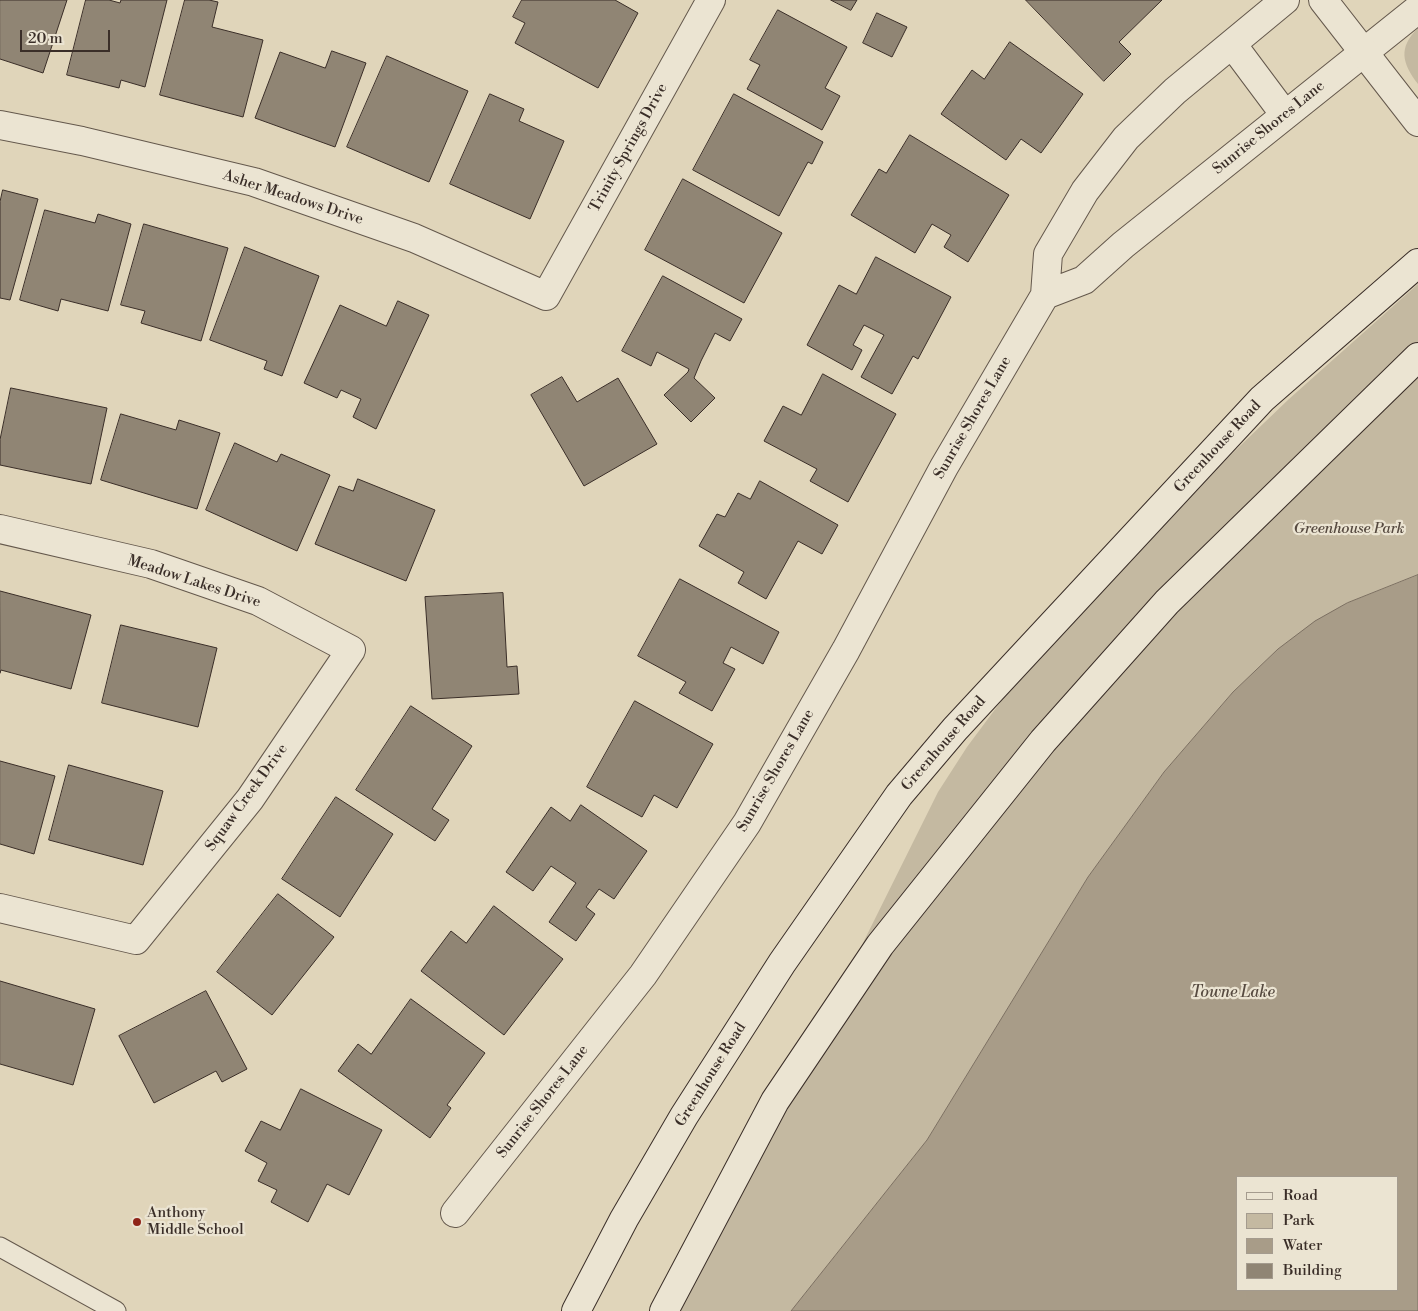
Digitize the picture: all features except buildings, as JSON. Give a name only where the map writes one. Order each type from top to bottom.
[{"type":"street","name":"Trinity Springs Drive","points":[[546,296],[711,0]]},
{"type":"street","name":"Sunrise Shores Lane","points":[[455,1214],[643,975],[747,823],[846,650],[944,467],[1045,295],[1048,254],[1085,191],[1126,138],[1175,91],[1285,0]]},
{"type":"street","points":[[1322,0],[1418,122]]},
{"type":"street","name":"Sunrise Shores Lane","points":[[1045,295],[1084,280],[1123,245],[1418,9]]},
{"type":"street","points":[[1232,44],[1285,115]]},
{"type":"street","name":"Asher Meadows Drive","points":[[0,125],[82,141],[254,182],[414,238],[546,296]]},
{"type":"street","name":"Greenhouse Road","points":[[576,1311],[624,1219],[684,1116],[782,963],[899,796],[955,729],[1262,398],[1418,263]]},
{"type":"street","points":[[664,1311],[775,1101],[880,944],[1043,741],[1167,602],[1418,358]]},
{"type":"street","name":"Meadow Lakes Drive","points":[[0,529],[151,564],[169,570],[258,601],[351,650]]},
{"type":"street","name":"Squaw Creek Drive","points":[[0,908],[136,940],[250,799],[351,650]]},
{"type":"lane","points":[[0,1247],[116,1311]]},
{"type":"green space","points":[[1418,28],[1418,84],[1408,69],[1404,56],[1407,42]]},
{"type":"green space","name":"Greenhouse Park","points":[[1418,284],[1418,575],[1347,603],[1278,649],[1233,692],[1164,772],[1088,877],[927,1140],[791,1311],[680,1311],[938,792],[967,747],[1002,700],[1052,642],[1193,491],[1289,399]]},
{"type":"water","name":"Towne Lake","points":[[1418,575],[1418,1311],[791,1311],[927,1140],[1088,877],[1164,772],[1233,692],[1278,649],[1315,621],[1347,603]]},
{"type":"place","name":"Anthony Middle School","points":[[137,1222]]}]
